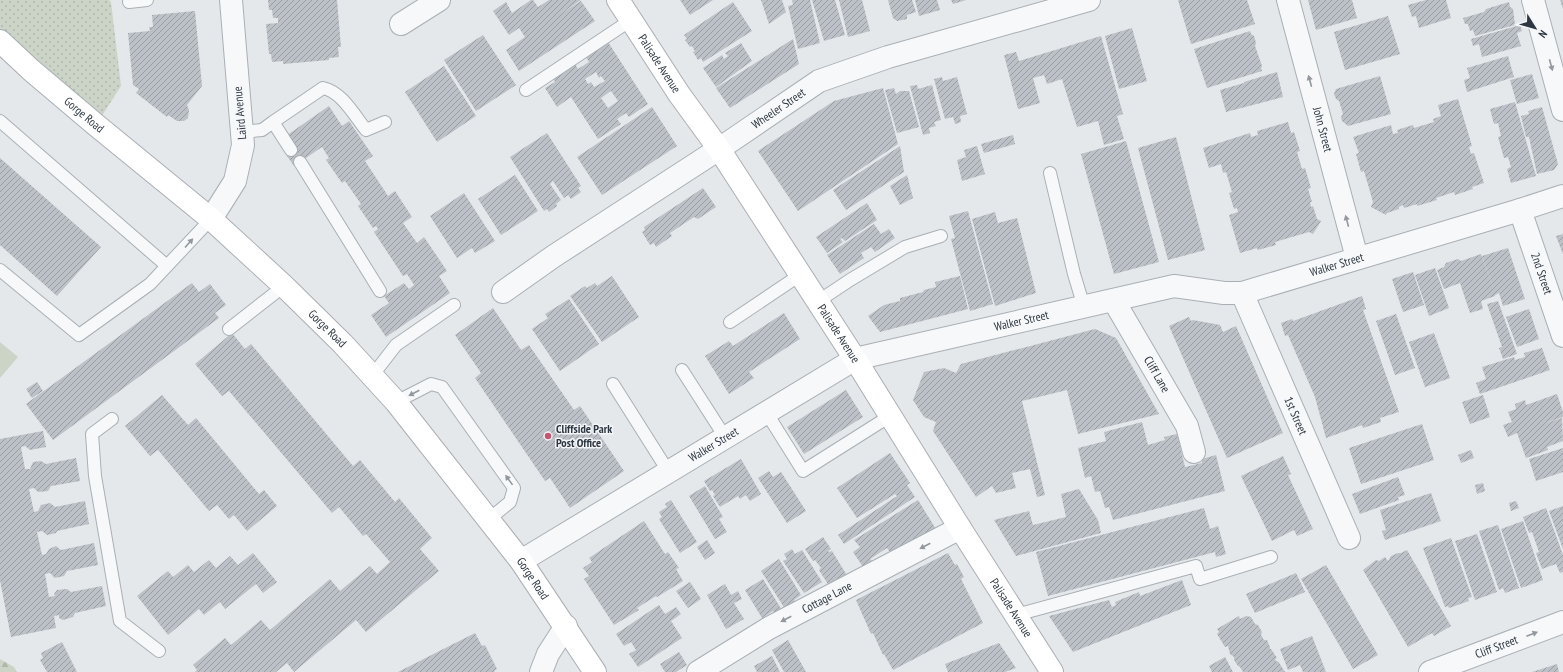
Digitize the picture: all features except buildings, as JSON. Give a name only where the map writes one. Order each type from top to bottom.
[{"type":"main road","name":"Palisade Avenue","points":[[618,0],[679,94],[719,149],[855,359],[1052,672]]},
{"type":"main road","name":"Gorge Road","points":[[0,41],[31,70],[210,219],[284,286],[343,344],[396,402],[521,561],[566,626],[595,672]]},
{"type":"street","name":"Laird Avenue","points":[[210,219],[235,181],[243,145],[231,0]]},
{"type":"street","points":[[401,24],[440,0]]},
{"type":"street","name":"Wheeler Street","points":[[503,292],[554,256],[719,149],[819,81],[888,57],[1089,0]]},
{"type":"street","name":"John Street","points":[[1288,0],[1357,258]]},
{"type":"street","points":[[1533,0],[1563,110]]},
{"type":"street","name":"Walker Street","points":[[521,561],[855,359],[1114,301],[1174,286],[1224,293],[1242,293],[1563,196]]},
{"type":"street","name":"2nd Street","points":[[1520,210],[1563,336]]},
{"type":"street","name":"1st Street","points":[[1242,293],[1349,538]]},
{"type":"street","name":"Cliff Lane","points":[[1114,301],[1187,426],[1194,452]]},
{"type":"street","name":"Cottage Lane","points":[[698,672],[769,628],[960,528]]},
{"type":"street","name":"Cliff Street","points":[[1430,672],[1563,622]]},
{"type":"street","points":[[541,672],[548,654],[566,626]]},
{"type":"lane","points":[[129,2],[147,0]]},
{"type":"lane","points":[[526,90],[631,20]]},
{"type":"lane","points":[[242,132],[262,130],[323,88],[329,89],[338,95],[366,130],[385,122]]},
{"type":"lane","points":[[0,121],[167,266]]},
{"type":"lane","points":[[273,122],[291,150]]},
{"type":"lane","points":[[300,162],[380,291]]},
{"type":"lane","points":[[1050,172],[1074,274],[1084,307]]},
{"type":"lane","points":[[0,270],[80,335],[150,284],[210,219]]},
{"type":"lane","points":[[817,302],[904,247],[941,236]]},
{"type":"lane","points":[[730,322],[800,275]]},
{"type":"lane","points":[[230,329],[284,286]]},
{"type":"lane","points":[[372,376],[396,345],[454,305]]},
{"type":"lane","points":[[682,370],[725,437]]},
{"type":"lane","points":[[396,402],[431,384],[442,388],[514,488],[510,502],[488,520]]},
{"type":"lane","points":[[613,384],[668,471]]},
{"type":"lane","points":[[766,412],[803,471],[890,416]]},
{"type":"lane","points":[[112,419],[92,434],[95,476],[120,620],[159,651]]},
{"type":"lane","points":[[1016,616],[1196,566],[1200,579],[1271,557]]},
{"type":"green space","points":[[0,0],[109,0],[111,2],[121,86],[96,125],[0,41]]},
{"type":"green space","points":[[0,342],[18,357],[0,378]]},
{"type":"green space","points":[[0,659],[14,667],[17,672],[0,672]]},
{"type":"place","name":"Cliffside Park Post Office","points":[[548,436]]}]
